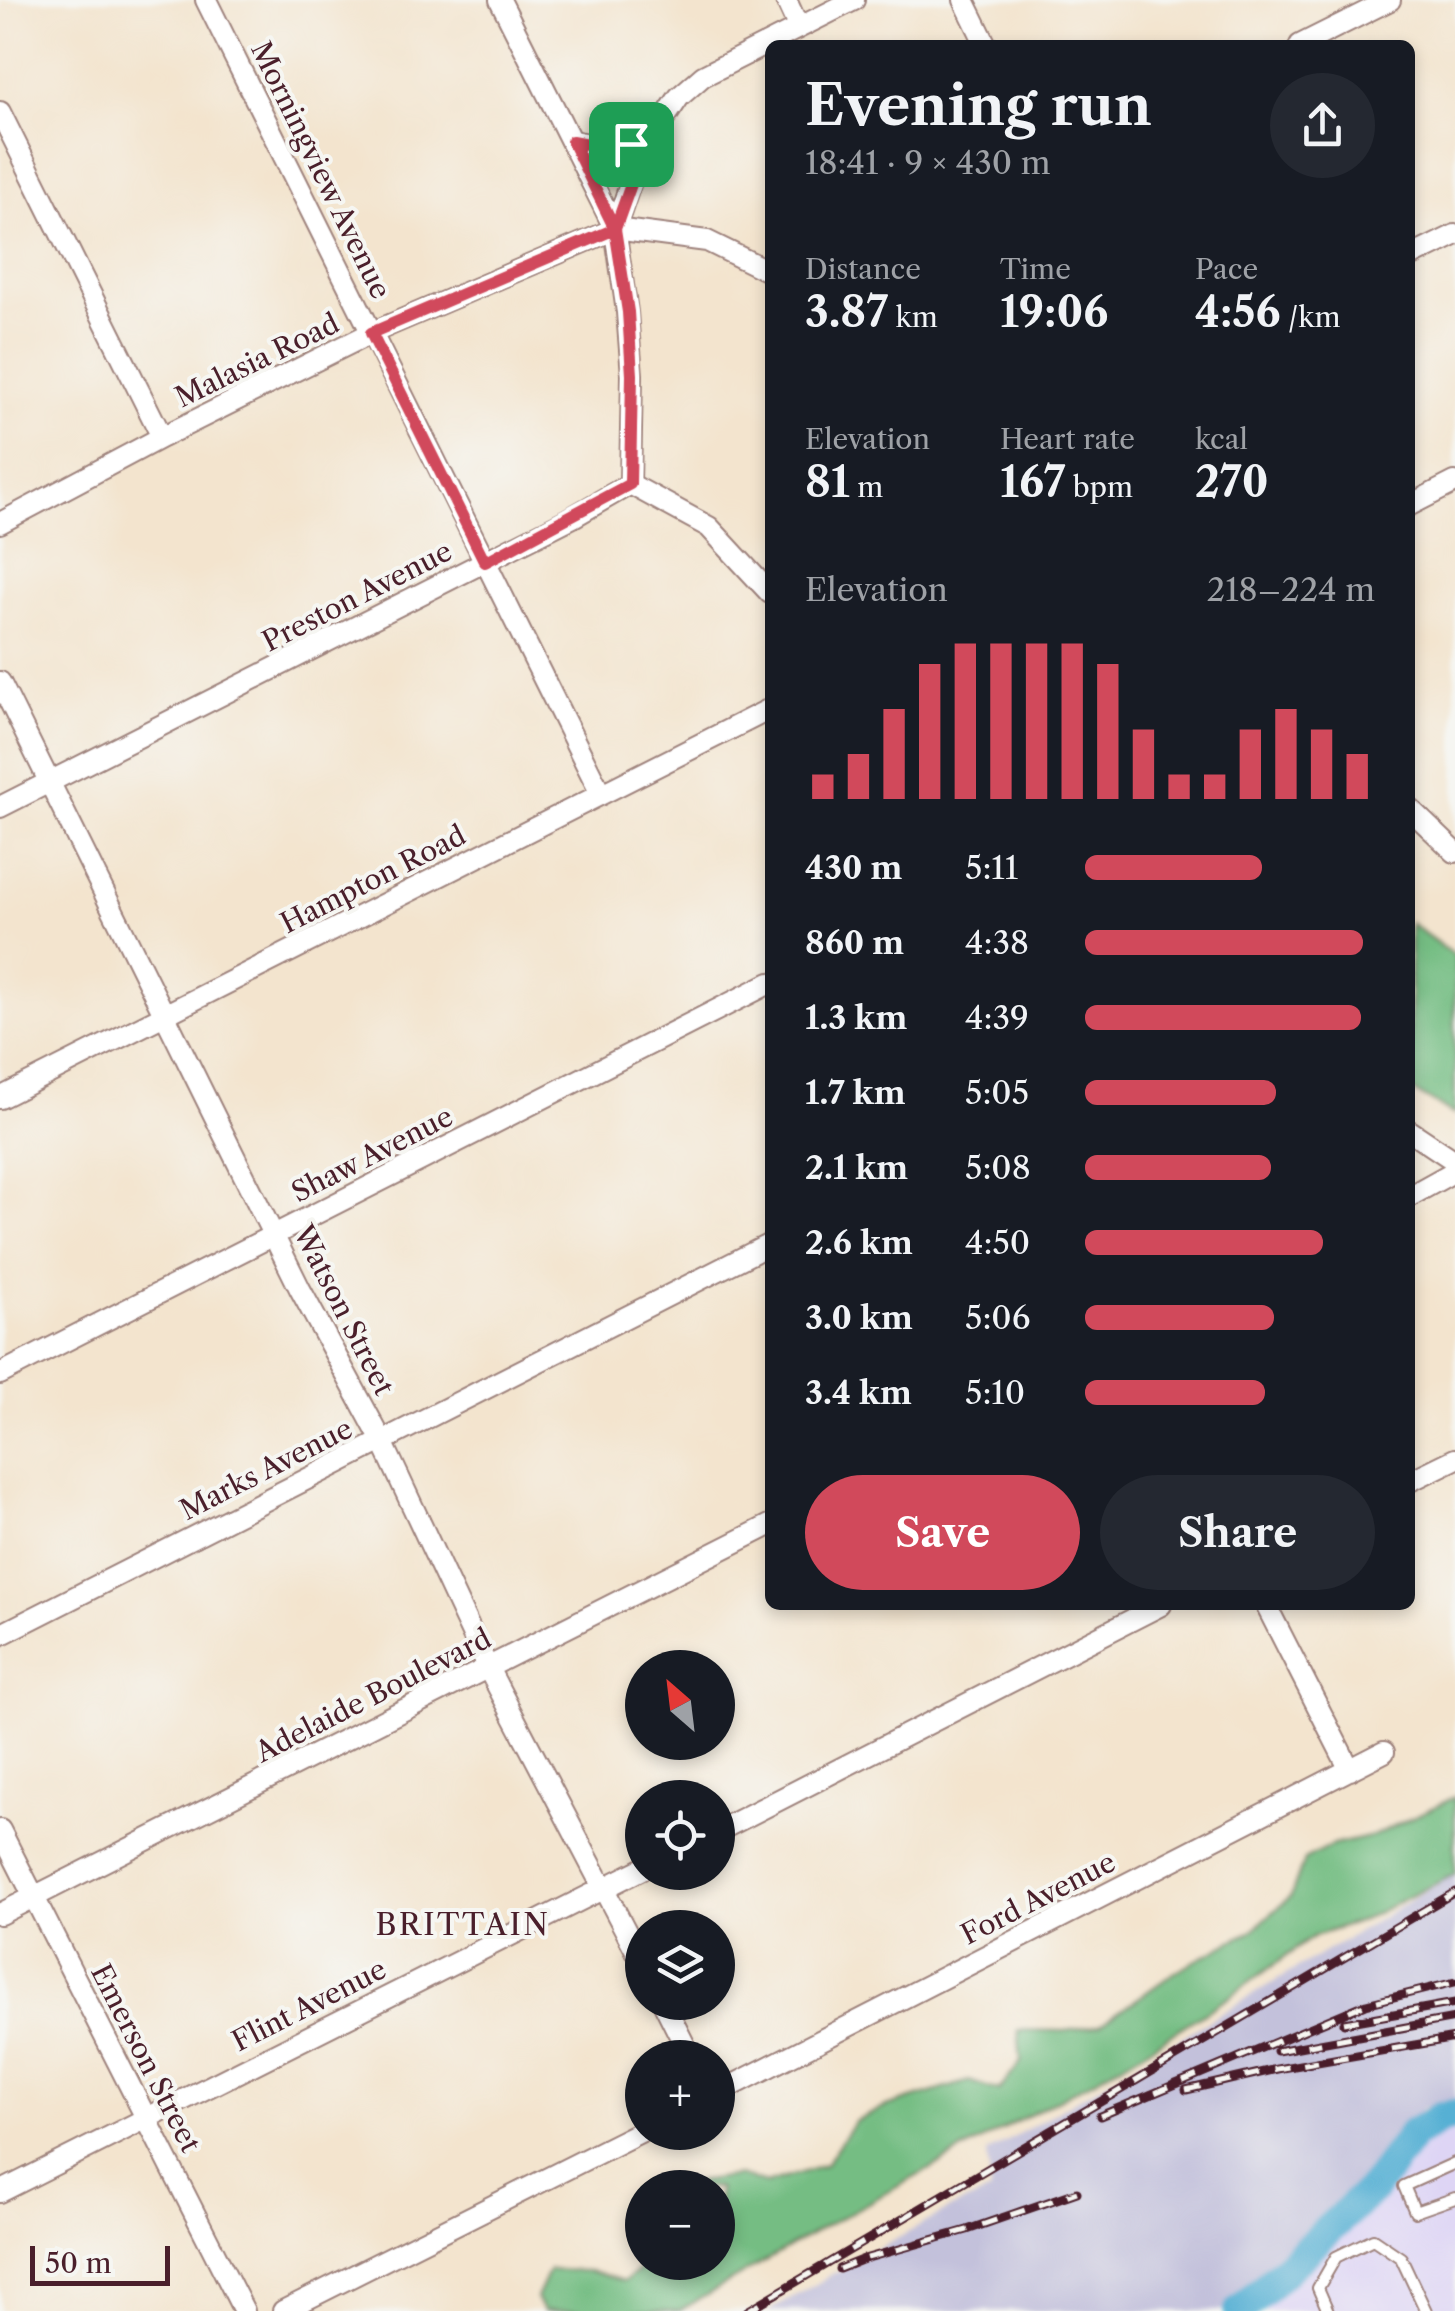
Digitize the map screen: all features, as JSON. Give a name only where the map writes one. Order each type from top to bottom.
[{"type":"street","name":"Morningview Avenue","points":[[206,0],[601,794]]},
{"type":"street","points":[[500,0],[615,229],[628,312],[632,375],[630,484],[709,527],[765,588]]},
{"type":"street","points":[[786,0],[798,26]]},
{"type":"street","points":[[773,40],[854,0]]},
{"type":"street","points":[[964,0],[984,40]]},
{"type":"street","points":[[1310,40],[1390,0]]},
{"type":"street","points":[[615,229],[647,140],[692,85],[765,44]]},
{"type":"street","points":[[0,112],[162,437]]},
{"type":"street","points":[[572,141],[603,147],[647,140]]},
{"type":"street","name":"Malasia Road","points":[[0,523],[371,333],[615,229]]},
{"type":"street","points":[[615,229],[707,242],[765,270]]},
{"type":"street","points":[[1415,255],[1455,235]]},
{"type":"street","points":[[1415,502],[1455,482]]},
{"type":"street","name":"Preston Avenue","points":[[0,808],[485,562],[630,484]]},
{"type":"street","name":"Watson Street","points":[[0,682],[274,1234],[382,1441],[488,1668],[625,1928]]},
{"type":"street","name":"Hampton Road","points":[[0,1098],[765,712]]},
{"type":"street","points":[[1415,814],[1455,852]]},
{"type":"street","name":"Shaw Avenue","points":[[0,1374],[765,986]]},
{"type":"street","points":[[1415,1133],[1455,1161]]},
{"type":"street","points":[[1415,1193],[1455,1171]]},
{"type":"street","name":"Marks Avenue","points":[[0,1634],[765,1247]]},
{"type":"street","points":[[1415,1478],[1455,1458]]},
{"type":"street","name":"Adelaide Boulevard","points":[[0,1914],[765,1528]]},
{"type":"street","points":[[735,1822],[1151,1610]]},
{"type":"street","points":[[1269,1610],[1350,1770]]},
{"type":"street","name":"Ford Avenue","points":[[735,2085],[1384,1752]]},
{"type":"street","name":"Emerson Street","points":[[0,1830],[244,2311]]},
{"type":"street","name":"Flint Avenue","points":[[0,2192],[625,1878]]},
{"type":"street","points":[[284,2311],[625,2140]]},
{"type":"lane","points":[[1455,2162],[1404,2186],[1416,2212],[1455,2198]]},
{"type":"lane","points":[[1328,2311],[1318,2288],[1336,2257],[1373,2239],[1401,2258],[1426,2311]]},
{"type":"shaded area","points":[[1455,1874],[1455,2104],[1422,2108],[1413,2134],[1373,2188],[1240,2311],[768,2311],[950,2209],[991,2192],[987,2153]]},
{"type":"shaded area","points":[[1455,2115],[1455,2311],[1240,2311],[1373,2188],[1413,2134],[1441,2118]]},
{"type":"green space","points":[[1415,927],[1455,956],[1455,1115],[1415,1092]]},
{"type":"green space","points":[[1455,1797],[1455,1874],[1358,1922],[1314,1936],[1228,1998],[1126,2062],[735,2278],[735,2176],[766,2184],[825,2165],[854,2122],[886,2107],[969,2081],[999,2091],[1021,2062],[1018,2030],[1065,2031],[1100,2025],[1178,1970],[1253,1930],[1291,1896],[1304,1860],[1333,1845],[1373,1836]]},
{"type":"green space","points":[[549,2270],[589,2271],[624,2281],[732,2280],[679,2311],[543,2311],[536,2298]]},
{"type":"waterway","points":[[1240,2311],[1373,2188],[1413,2134],[1441,2118],[1455,2115]]},
{"type":"railway","points":[[747,2311],[1455,1892]]},
{"type":"railway","points":[[1100,2116],[1366,2004],[1455,1982]]},
{"type":"railway","points":[[1344,2023],[1455,2003]]},
{"type":"railway","points":[[1277,2051],[1455,2018]]},
{"type":"railway","points":[[1186,2090],[1277,2069],[1455,2038]]},
{"type":"railway","points":[[839,2269],[1077,2192]]},
{"type":"district","name":"BRITTAIN","points":[[463,1925]]},
{"type":"route","points":[[631,144],[603,147],[572,141],[615,229],[371,333],[485,562],[630,484],[632,375],[628,312],[615,229],[647,140],[631,144]]}]
